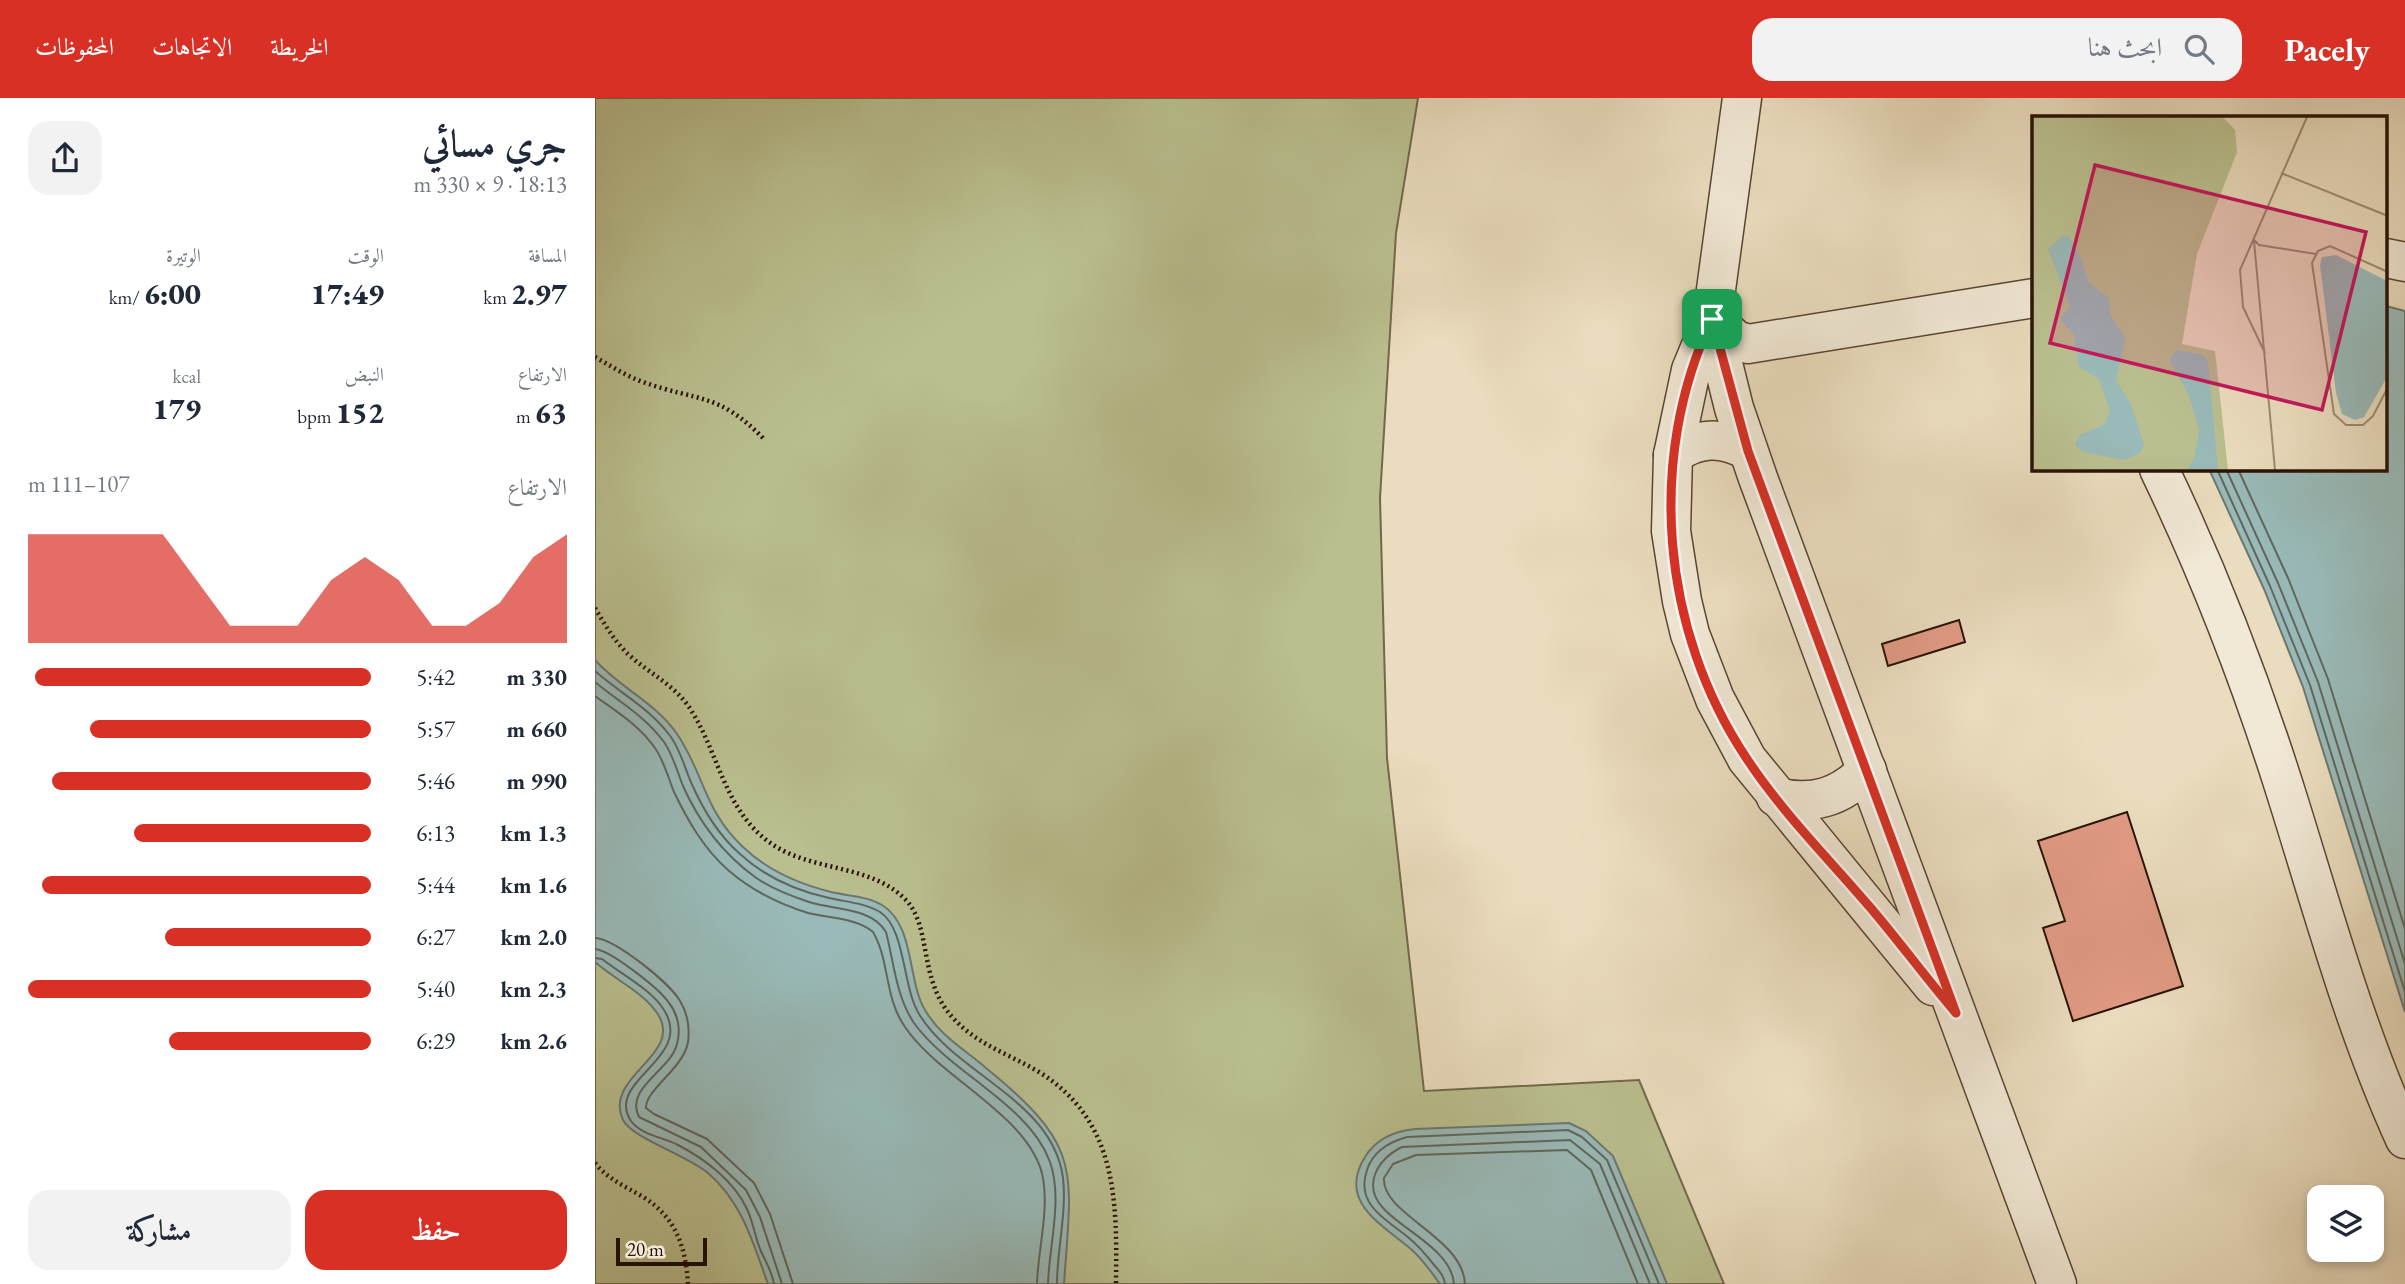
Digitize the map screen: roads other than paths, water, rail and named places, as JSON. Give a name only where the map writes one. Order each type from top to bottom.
[{"type":"lane","points":[[1742,98],[1712,319],[1691,370],[1673,455],[1671,531],[1690,634],[1730,729],[1776,797],[1956,1013]]},
{"type":"lane","points":[[2387,258],[2405,262]]},
{"type":"lane","points":[[1712,319],[1736,340],[1748,344],[2032,298]]},
{"type":"lane","points":[[1712,319],[1748,451],[1956,1013],[1991,1100],[2057,1284]]},
{"type":"lane","points":[[1673,455],[1684,447],[1711,439],[1737,445],[1748,451]]},
{"type":"lane","points":[[2160,471],[2184,520],[2249,687],[2287,796],[2350,1002],[2405,1139]]},
{"type":"lane","points":[[1776,797],[1795,802],[1816,801],[1836,795],[1853,785],[1867,770]]},
{"type":"water","points":[[2387,306],[2405,311],[2405,1012],[2303,687],[2264,589],[2210,471],[2387,471]]},
{"type":"water","points":[[595,660],[658,713],[677,734],[720,820],[752,855],[795,880],[831,892],[870,900],[893,914],[905,939],[919,998],[931,1019],[953,1042],[1018,1095],[1055,1140],[1064,1162],[1068,1186],[1064,1284],[768,1284],[745,1224],[720,1184],[698,1166],[628,1127],[623,1120],[620,1104],[624,1091],[653,1054],[661,1041],[663,1028],[651,1005],[595,962]]},
{"type":"water","points":[[1569,1123],[1586,1131],[1613,1156],[1667,1284],[1440,1284],[1417,1255],[1378,1222],[1360,1200],[1356,1188],[1358,1173],[1365,1157],[1375,1145],[1393,1134],[1415,1129]]}]
